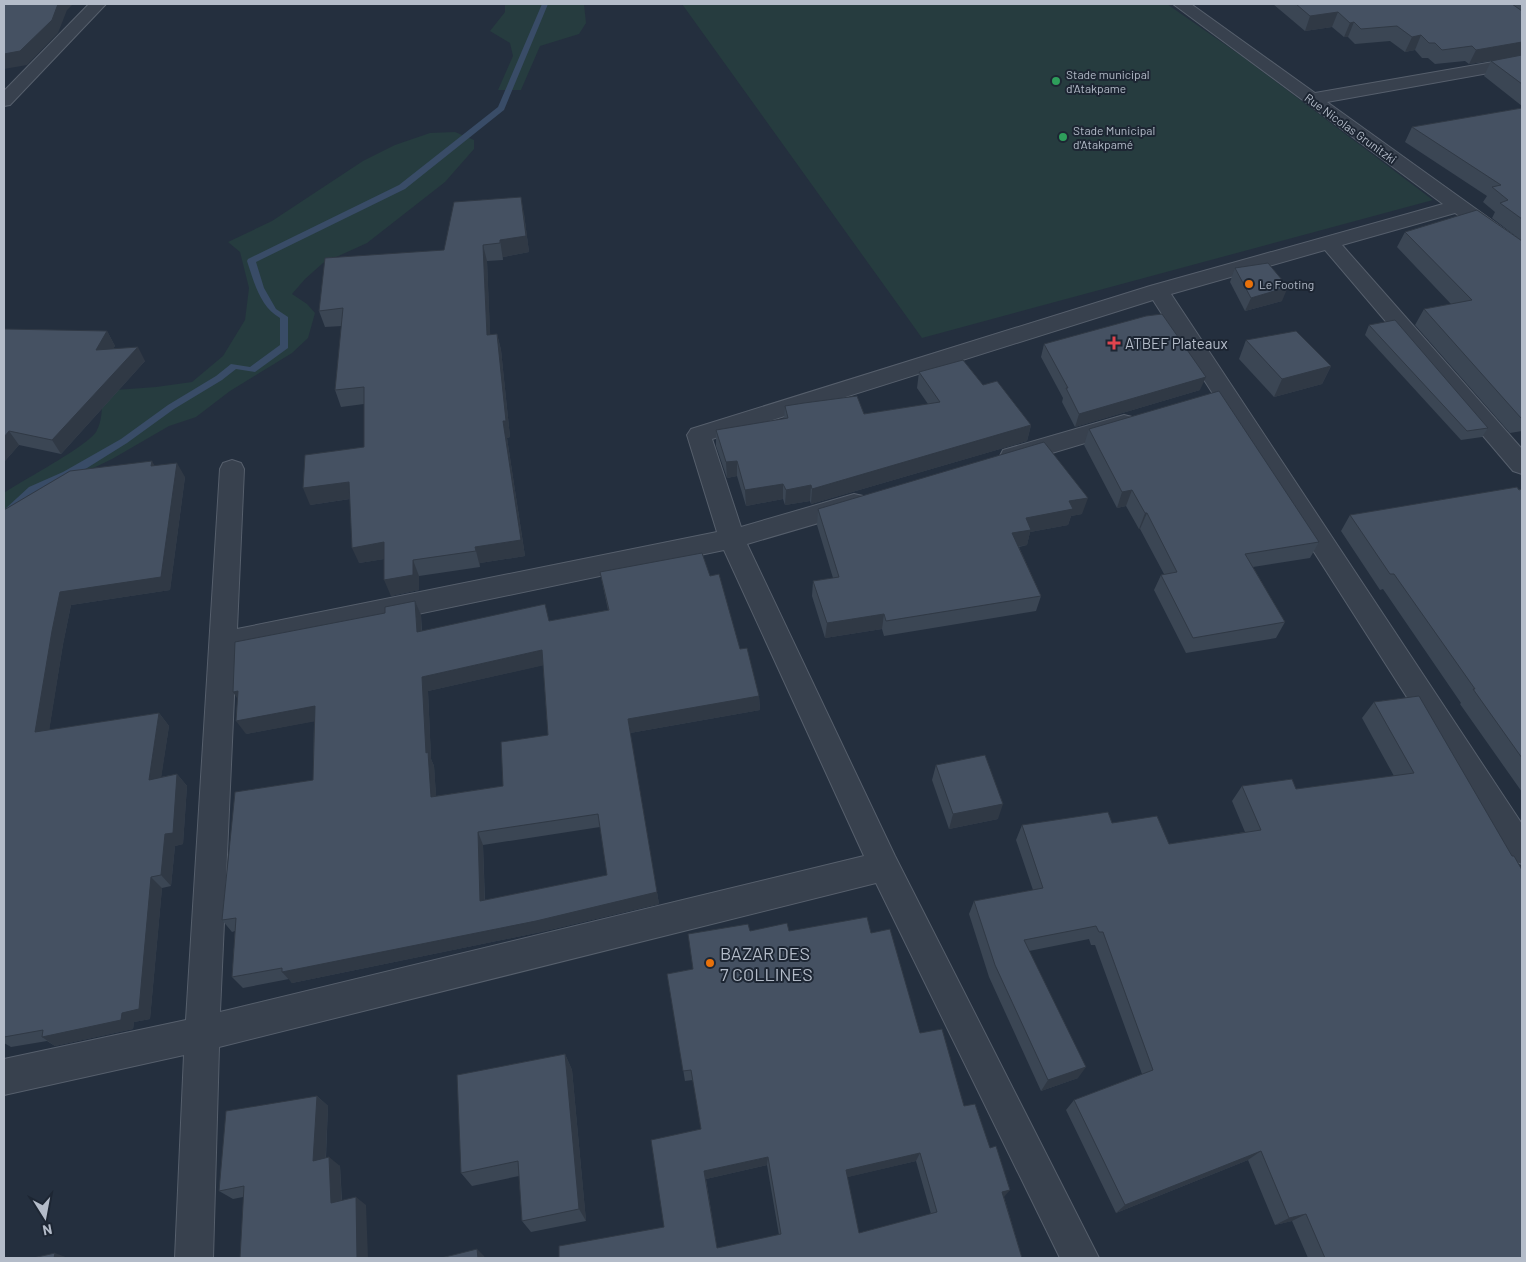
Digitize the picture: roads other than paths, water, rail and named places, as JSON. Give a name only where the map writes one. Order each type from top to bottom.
[{"type":"street","points":[[4,101],[98,4]]},
{"type":"street","name":"Rue Nicolas Grunitzki","points":[[1181,4],[1522,252]]},
{"type":"street","points":[[1311,99],[1522,62]]},
{"type":"street","points":[[1080,1258],[884,866],[732,539],[699,435],[1158,291],[1458,206]]},
{"type":"street","points":[[1329,242],[1522,465]]},
{"type":"street","points":[[1158,291],[1215,396],[1522,850]]},
{"type":"street","points":[[988,464],[1148,416]]},
{"type":"street","points":[[194,1258],[202,1034],[232,469]]},
{"type":"street","points":[[224,643],[732,539],[874,497]]},
{"type":"street","points":[[4,1077],[202,1034],[884,866]]},
{"type":"waterway","points":[[4,520],[5,515],[33,490],[67,475],[124,441],[171,407],[219,378],[234,366],[252,370],[285,346],[284,317],[273,311],[260,288],[251,261],[402,187],[501,108],[545,4]]},
{"type":"place","name":"Stade municipal d'Atakpame","points":[[1056,81]]},
{"type":"place","name":"Stade Municipal d'Atakpamé","points":[[1063,137]]},
{"type":"place","name":"Le Footing","points":[[1249,284]]},
{"type":"place","name":"ATBEF Plateaux","points":[[1114,343]]},
{"type":"place","name":"BAZAR DES 7 COLLINES","points":[[710,963]]}]
